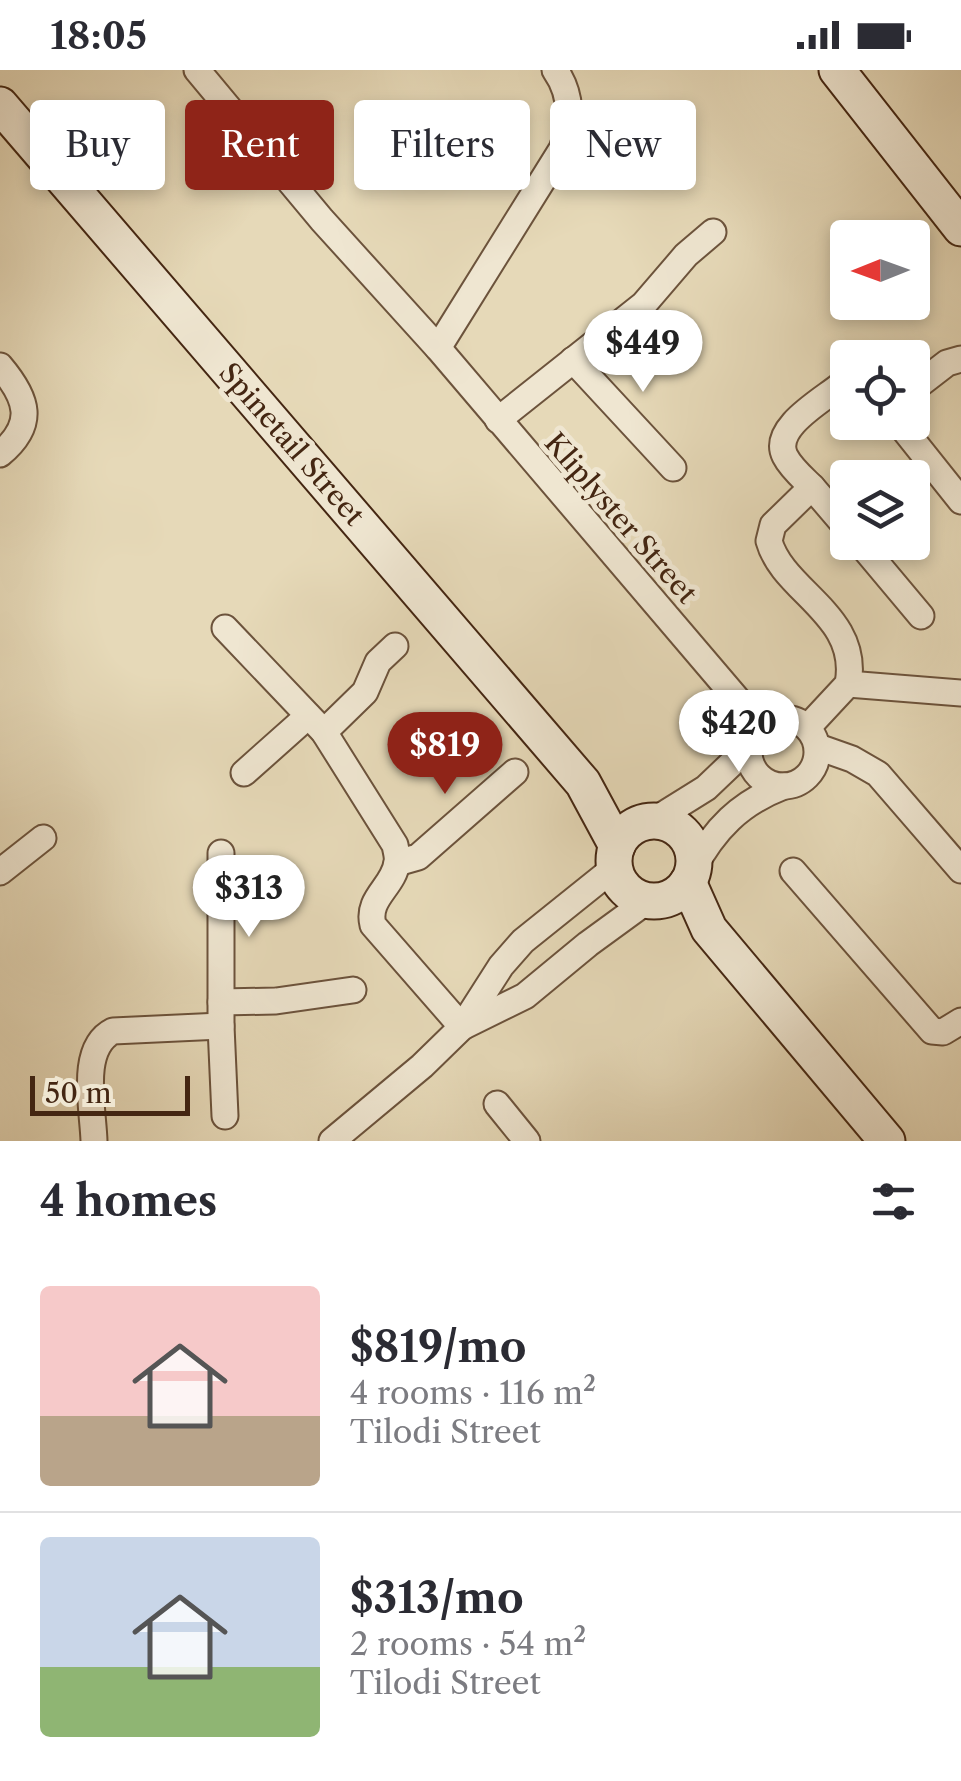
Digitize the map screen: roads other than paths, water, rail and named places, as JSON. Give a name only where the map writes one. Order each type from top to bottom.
[{"type":"street","name":"Kliplyster Street","points":[[198,70],[322,220],[438,348],[755,736]]},
{"type":"street","points":[[438,348],[562,149],[570,117],[565,92],[554,70]]},
{"type":"street","points":[[846,80],[961,203]]},
{"type":"street","points":[[846,80],[961,228]]},
{"type":"street","name":"Spinetail Street","points":[[0,105],[631,840]]},
{"type":"street","points":[[498,420],[644,304],[686,255],[713,232]]},
{"type":"street","points":[[930,376],[947,363],[961,359]]},
{"type":"street","points":[[573,360],[673,468]]},
{"type":"street","points":[[0,366],[23,402],[26,418],[22,434],[0,454]]},
{"type":"street","points":[[830,394],[784,436],[783,453],[830,508]]},
{"type":"street","points":[[912,440],[961,501]]},
{"type":"street","points":[[462,1027],[525,996],[673,888],[726,820],[752,799],[798,783],[810,774],[816,761],[812,737],[848,684],[849,660],[838,628],[784,566],[769,541],[773,525],[812,487]]},
{"type":"street","points":[[874,560],[921,616]]},
{"type":"street","points":[[225,628],[316,724],[395,845],[398,863],[375,900],[370,915],[373,925],[462,1027]]},
{"type":"street","points":[[244,773],[365,692],[378,662],[396,646]]},
{"type":"street","points":[[848,684],[961,692]]},
{"type":"street","points":[[332,1141],[462,1027],[501,966],[522,942],[631,840],[706,788],[755,736],[784,717],[797,720],[812,737],[878,774],[961,870]]},
{"type":"street","points":[[755,736],[750,759],[762,779],[784,786]]},
{"type":"street","points":[[398,863],[418,857],[514,772]]},
{"type":"street","points":[[631,840],[676,828],[685,836],[691,847],[673,888]]},
{"type":"street","points":[[0,872],[44,838]]},
{"type":"street","points":[[631,840],[625,890],[673,888]]},
{"type":"street","points":[[221,853],[225,1116]]},
{"type":"street","points":[[794,871],[932,1032],[943,1032],[961,1021]]},
{"type":"street","points":[[673,888],[886,1141]]},
{"type":"street","points":[[522,942],[549,976]]},
{"type":"street","points":[[94,1141],[93,1056],[105,1035],[352,990]]},
{"type":"street","points":[[497,1104],[528,1141]]}]
